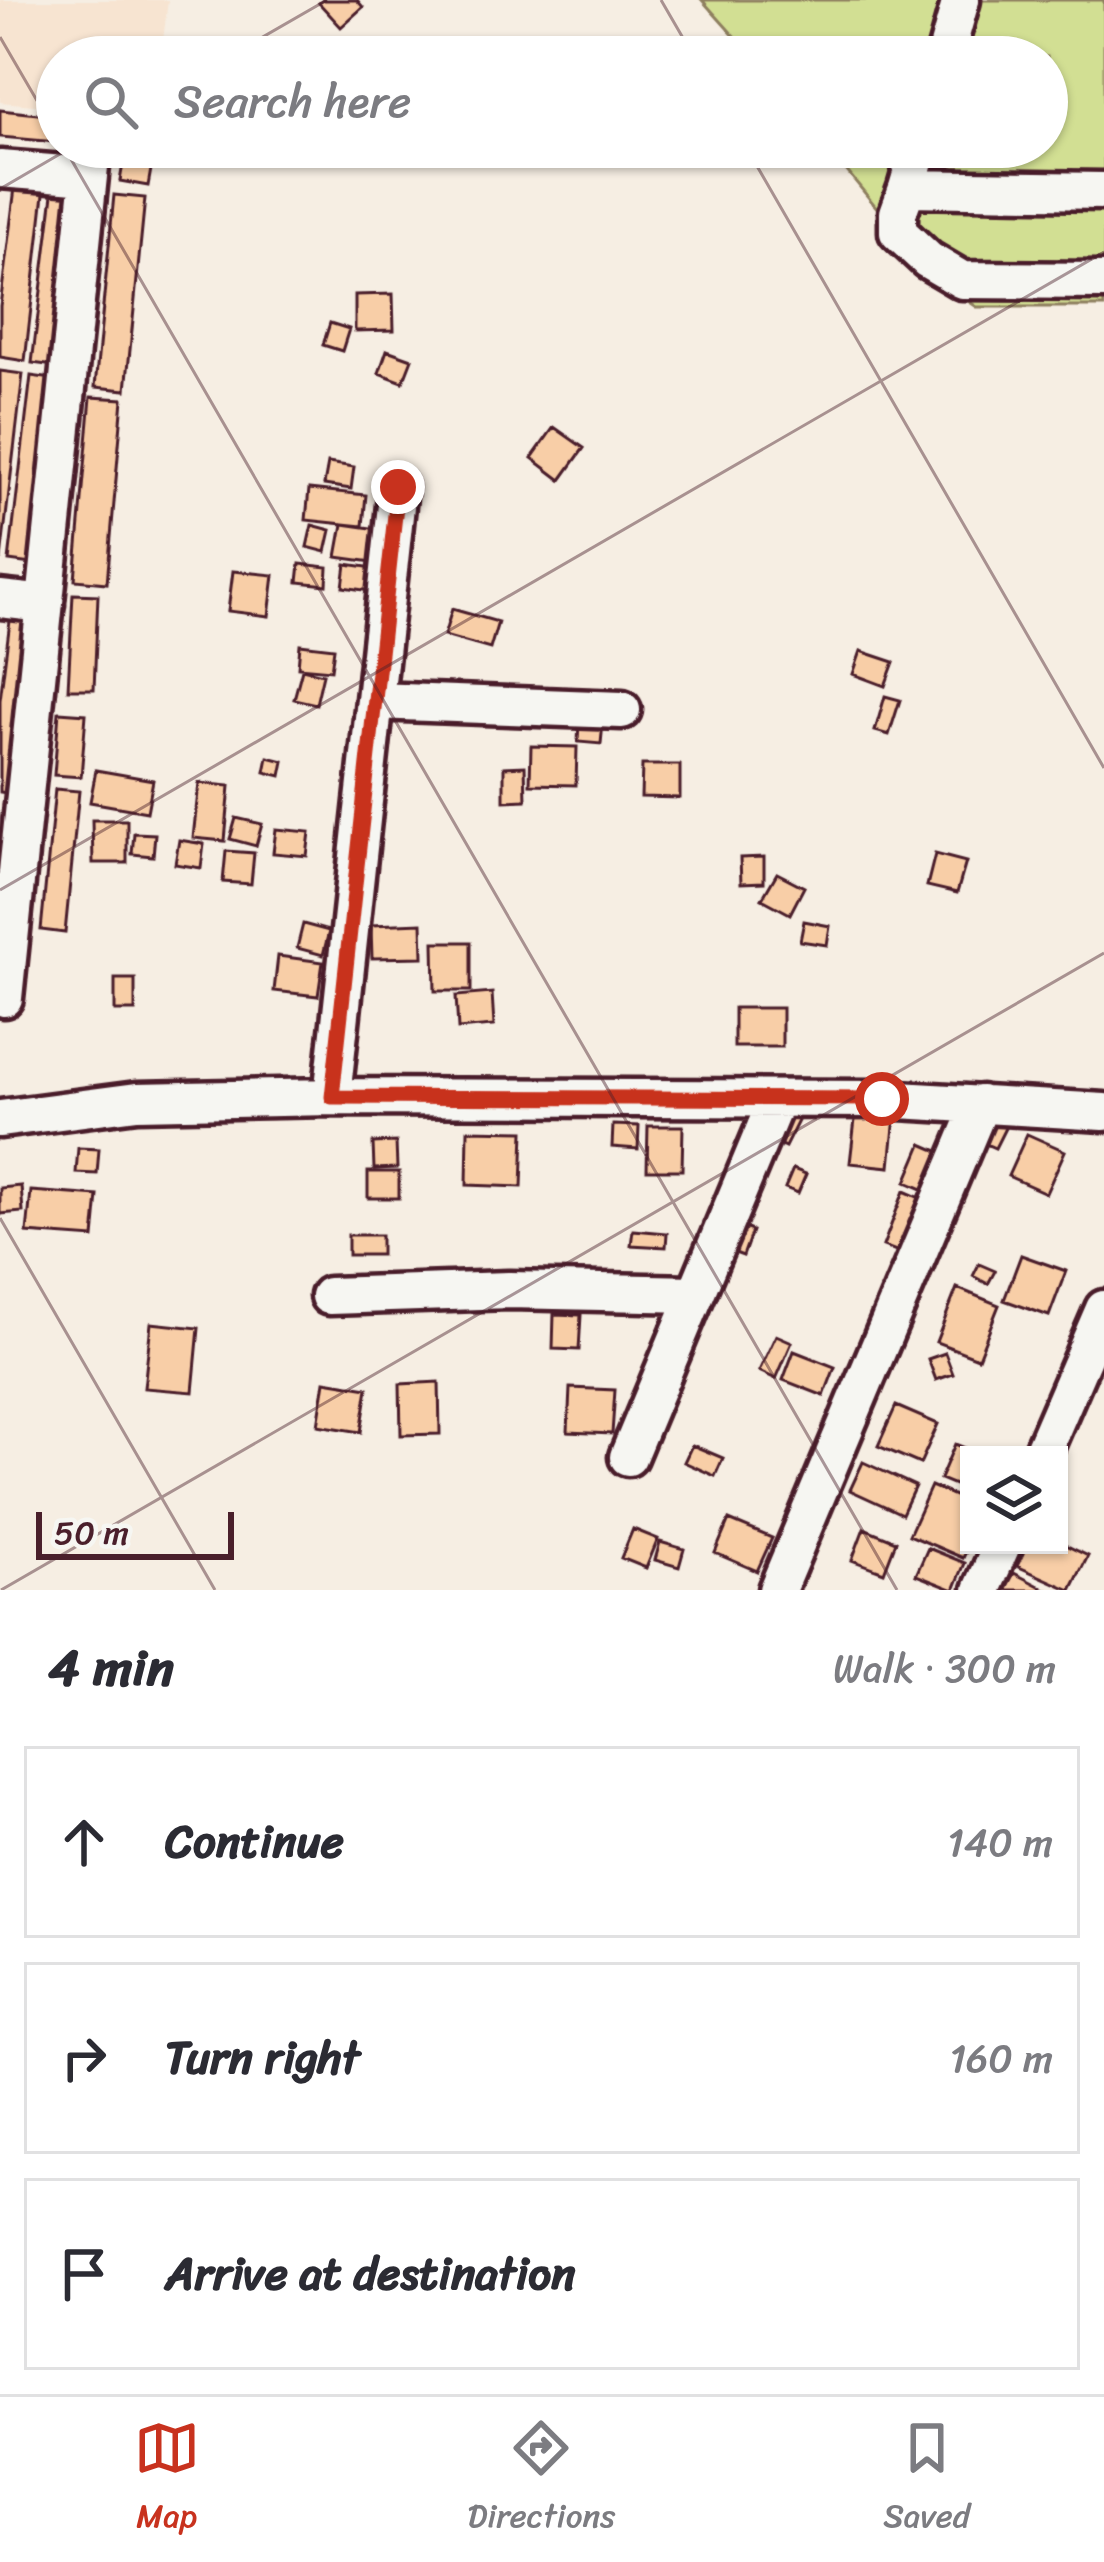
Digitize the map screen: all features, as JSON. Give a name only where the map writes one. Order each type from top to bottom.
[{"type":"street","points":[[951,36],[962,0]]},
{"type":"street","points":[[0,169],[36,166]]},
{"type":"street","points":[[4,998],[5,947],[89,168]]},
{"type":"street","points":[[913,168],[898,213],[898,232],[928,260],[962,280],[1104,281]]},
{"type":"street","points":[[907,188],[1102,194],[1104,190]]},
{"type":"street","points":[[332,1097],[398,487]]},
{"type":"street","points":[[0,599],[45,604]]},
{"type":"street","points":[[375,701],[622,710]]},
{"type":"street","points":[[0,1119],[137,1101],[332,1097],[777,1099],[1104,1112]]},
{"type":"street","points":[[628,1456],[777,1099]]},
{"type":"street","points":[[777,1590],[982,1104]]},
{"type":"street","points":[[329,1296],[509,1289],[694,1294]]},
{"type":"street","points":[[1045,1446],[1104,1309]]},
{"type":"street","points":[[982,1590],[998,1554]]},
{"type":"shaded area","points":[[0,0],[168,0],[164,36],[36,36],[36,105],[0,102]]},
{"type":"green space","points":[[702,0],[1104,0],[1104,307],[977,307],[911,263],[878,209],[844,168],[1068,168],[1068,36],[734,36]]},
{"type":"building","points":[[357,0],[363,7],[341,27],[319,3]]},
{"type":"building","points":[[0,110],[36,114],[36,140],[0,137]]},
{"type":"building","points":[[122,168],[151,168],[148,186],[120,181]]},
{"type":"building","points":[[17,172],[46,176],[25,361],[0,357],[0,306]]},
{"type":"building","points":[[55,178],[84,182],[62,367],[32,363]]},
{"type":"building","points":[[114,195],[145,198],[126,390],[95,387]]},
{"type":"building","points":[[393,294],[394,330],[355,331],[355,295]]},
{"type":"building","points":[[330,323],[349,329],[342,351],[323,345]]},
{"type":"building","points":[[387,350],[412,359],[403,382],[379,373]]},
{"type":"building","points":[[0,371],[23,374],[1,559],[0,559]]},
{"type":"building","points":[[31,376],[60,380],[39,565],[9,561]]},
{"type":"building","points":[[91,397],[123,399],[107,583],[75,580]]},
{"type":"building","points":[[554,427],[584,448],[561,480],[532,458]]},
{"type":"building","points":[[328,463],[354,467],[351,489],[324,485]]},
{"type":"building","points":[[309,489],[366,495],[363,526],[306,520]]},
{"type":"building","points":[[343,524],[392,531],[387,564],[337,557]]},
{"type":"building","points":[[312,525],[331,530],[326,552],[307,547]]},
{"type":"building","points":[[300,564],[328,567],[327,585],[298,582]]},
{"type":"building","points":[[346,564],[381,569],[377,592],[343,587]]},
{"type":"building","points":[[233,571],[274,575],[269,616],[228,611]]},
{"type":"building","points":[[73,594],[98,595],[94,689],[68,689]]},
{"type":"building","points":[[12,605],[41,610],[19,795],[0,792],[0,700]]},
{"type":"building","points":[[452,609],[498,622],[490,649],[444,636]]},
{"type":"building","points":[[300,644],[334,648],[331,670],[298,667]]},
{"type":"building","points":[[861,651],[894,662],[885,686],[853,674]]},
{"type":"building","points":[[302,669],[323,674],[316,704],[294,699]]},
{"type":"building","points":[[885,696],[900,700],[889,735],[875,731]]},
{"type":"building","points":[[59,712],[86,714],[81,777],[54,775]]},
{"type":"building","points":[[579,722],[603,723],[601,744],[578,742]]},
{"type":"building","points":[[531,746],[577,747],[576,785],[530,784]]},
{"type":"building","points":[[268,757],[284,761],[281,776],[265,772]]},
{"type":"building","points":[[642,765],[680,765],[680,798],[641,797]]},
{"type":"building","points":[[525,766],[526,800],[504,801],[504,767]]},
{"type":"building","points":[[96,770],[153,780],[147,812],[90,802]]},
{"type":"building","points":[[199,783],[230,786],[225,841],[193,838]]},
{"type":"building","points":[[55,789],[79,791],[65,933],[41,930]]},
{"type":"building","points":[[236,818],[262,824],[256,846],[230,839]]},
{"type":"building","points":[[92,820],[127,820],[127,863],[93,863]]},
{"type":"building","points":[[276,829],[310,832],[307,856],[273,853]]},
{"type":"building","points":[[134,833],[155,834],[153,856],[132,854]]},
{"type":"building","points":[[179,840],[204,844],[201,868],[175,864]]},
{"type":"building","points":[[226,851],[254,853],[251,884],[223,882]]},
{"type":"building","points":[[935,854],[966,862],[957,893],[927,886]]},
{"type":"building","points":[[764,857],[764,882],[741,883],[740,858]]},
{"type":"building","points":[[777,873],[804,887],[790,914],[762,899]]},
{"type":"building","points":[[804,921],[830,926],[827,945],[800,941]]},
{"type":"building","points":[[422,923],[423,957],[372,958],[371,925]]},
{"type":"building","points":[[303,924],[329,931],[323,955],[297,948]]},
{"type":"building","points":[[434,942],[471,942],[471,991],[435,991]]},
{"type":"building","points":[[278,956],[323,962],[318,996],[274,991]]},
{"type":"building","points":[[115,979],[135,979],[135,1011],[115,1011]]},
{"type":"building","points":[[492,993],[494,1026],[458,1029],[456,996]]},
{"type":"building","points":[[734,1008],[782,1008],[782,1047],[734,1047]]},
{"type":"building","points":[[782,1106],[801,1115],[785,1147],[766,1138]]},
{"type":"building","points":[[856,1111],[895,1116],[890,1167],[850,1163]]},
{"type":"building","points":[[990,1117],[1007,1124],[995,1148],[979,1141]]},
{"type":"building","points":[[613,1125],[639,1126],[638,1149],[612,1147]]},
{"type":"building","points":[[648,1126],[683,1126],[682,1170],[647,1170]]},
{"type":"building","points":[[468,1130],[524,1131],[522,1187],[467,1185]]},
{"type":"building","points":[[1027,1134],[1065,1151],[1046,1193],[1008,1176]]},
{"type":"building","points":[[396,1142],[397,1168],[374,1169],[373,1143]]},
{"type":"building","points":[[922,1144],[950,1156],[934,1194],[906,1182]]},
{"type":"building","points":[[78,1148],[99,1149],[97,1174],[76,1173]]},
{"type":"building","points":[[793,1169],[806,1174],[798,1193],[785,1188]]},
{"type":"building","points":[[368,1172],[399,1172],[399,1198],[368,1198]]},
{"type":"building","points":[[21,1186],[23,1212],[0,1214],[0,1188]]},
{"type":"building","points":[[31,1191],[98,1196],[94,1238],[27,1233]]},
{"type":"building","points":[[904,1191],[925,1200],[904,1254],[883,1246]]},
{"type":"building","points":[[736,1225],[752,1231],[743,1256],[727,1250]]},
{"type":"building","points":[[633,1230],[667,1233],[666,1247],[631,1245]]},
{"type":"building","points":[[348,1235],[381,1235],[381,1255],[348,1255]]},
{"type":"building","points":[[1021,1255],[1066,1271],[1049,1316],[1004,1300]]},
{"type":"building","points":[[979,1264],[995,1271],[988,1284],[973,1276]]},
{"type":"building","points":[[957,1288],[999,1305],[978,1358],[936,1342]]},
{"type":"building","points":[[554,1314],[581,1315],[579,1350],[553,1349]]},
{"type":"building","points":[[151,1323],[199,1328],[193,1392],[144,1388]]},
{"type":"building","points":[[776,1335],[792,1342],[776,1379],[759,1371]]},
{"type":"building","points":[[794,1351],[835,1367],[824,1396],[783,1380]]},
{"type":"building","points":[[945,1353],[953,1374],[936,1380],[928,1359]]},
{"type":"building","points":[[325,1381],[368,1388],[361,1432],[318,1425]]},
{"type":"building","points":[[439,1382],[440,1434],[401,1435],[400,1384]]},
{"type":"building","points":[[570,1388],[615,1390],[612,1434],[568,1432]]},
{"type":"building","points":[[896,1406],[938,1424],[920,1464],[878,1446]]},
{"type":"building","points":[[955,1444],[960,1446],[960,1487],[940,1479]]},
{"type":"building","points":[[692,1445],[723,1458],[715,1476],[684,1462]]},
{"type":"building","points":[[863,1462],[915,1486],[902,1514],[850,1490]]},
{"type":"building","points":[[931,1486],[960,1498],[963,1558],[909,1535]]},
{"type":"building","points":[[729,1520],[772,1538],[757,1571],[715,1553]]},
{"type":"building","points":[[864,1528],[896,1541],[884,1572],[852,1560]]},
{"type":"building","points":[[633,1529],[658,1539],[646,1568],[621,1558]]},
{"type":"building","points":[[660,1542],[684,1549],[679,1567],[655,1560]]},
{"type":"building","points":[[1068,1546],[1088,1556],[1071,1590],[1017,1566],[1023,1554],[1068,1554]]},
{"type":"building","points":[[928,1548],[965,1563],[954,1590],[916,1575]]},
{"type":"building","points":[[1014,1573],[1047,1590],[1005,1590]]},
{"type":"route","points":[[398,487],[332,1097],[882,1099]]}]
